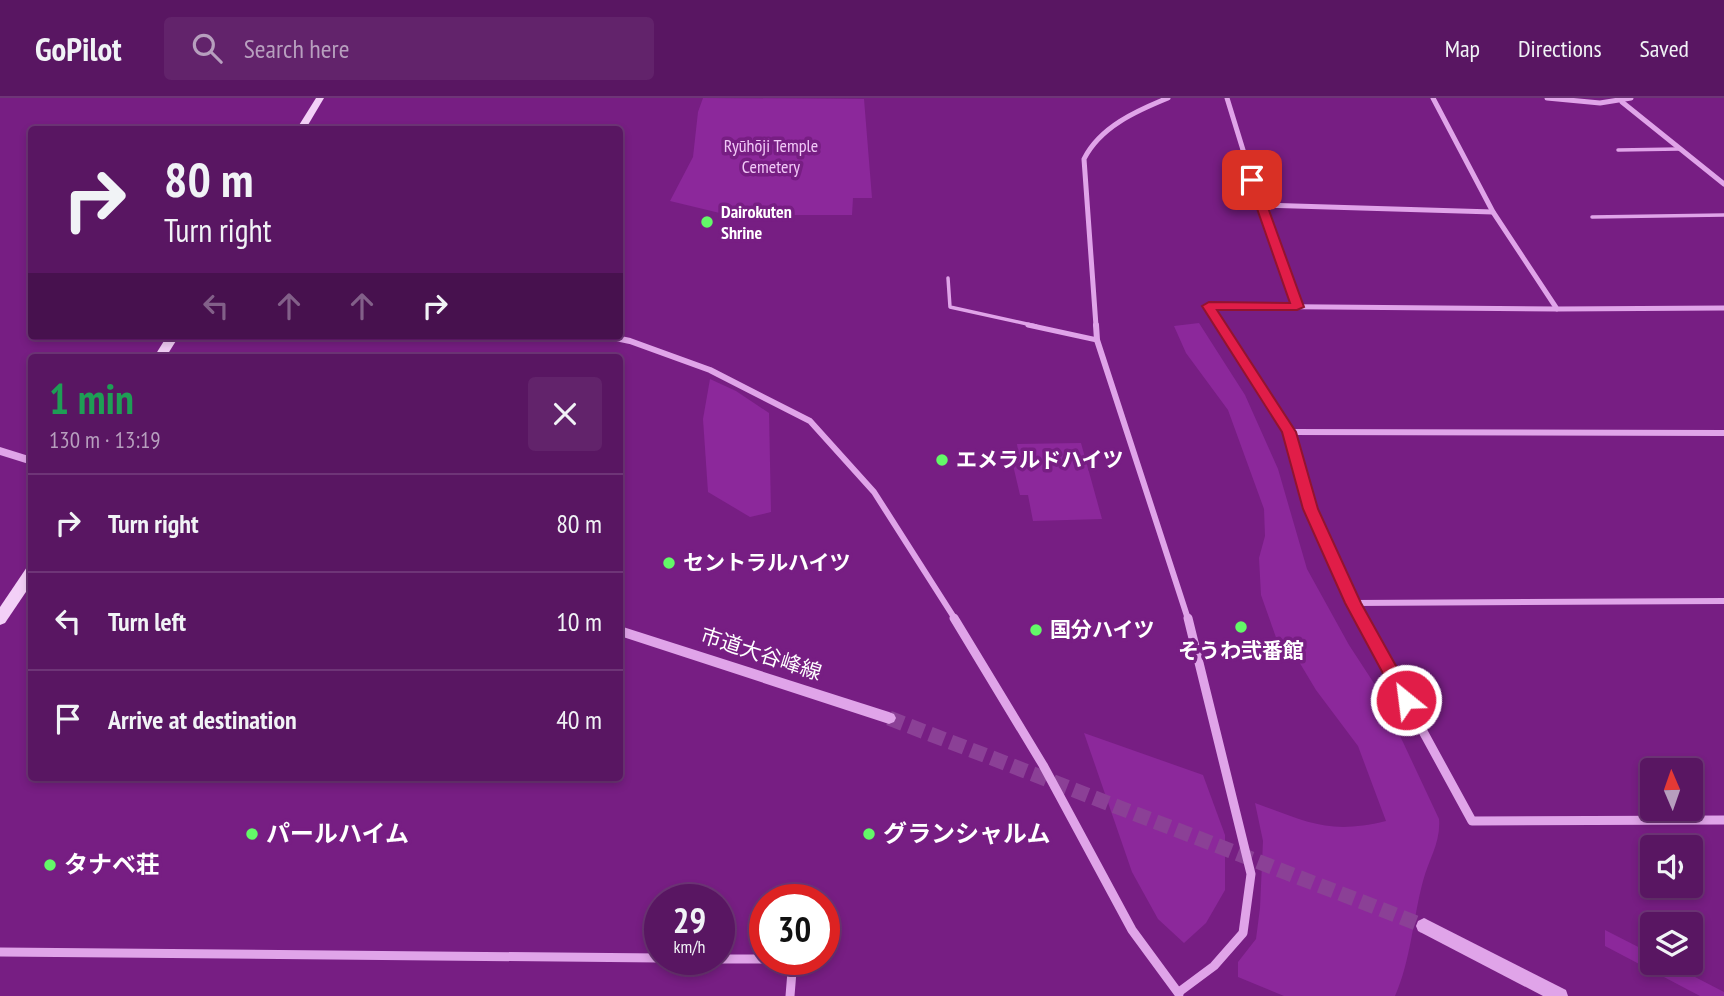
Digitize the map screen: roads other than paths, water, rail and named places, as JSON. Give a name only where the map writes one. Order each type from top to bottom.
[{"type":"main road","points":[[302,126],[320,98]]},
{"type":"main road","points":[[0,619],[28,577]]},
{"type":"street","points":[[623,340],[710,370],[810,421],[874,492],[997,687],[1132,930],[1179,994],[1214,966],[1243,933],[1251,874],[1192,631],[1097,340],[1084,159],[1087,152],[1114,126],[1168,98]]},
{"type":"street","points":[[1227,98],[1297,307]]},
{"type":"street","points":[[1433,98],[1493,212],[1557,309]]},
{"type":"street","points":[[1546,98],[1622,102],[1631,98]]},
{"type":"street","points":[[1622,102],[1724,184]]},
{"type":"street","points":[[1261,205],[1493,212]]},
{"type":"street","points":[[1724,308],[1209,306],[1289,432],[1310,509],[1353,603],[1472,821],[1724,820]]},
{"type":"street","points":[[1289,432],[1724,433]]},
{"type":"street","points":[[0,451],[28,460]]},
{"type":"street","points":[[1353,603],[1724,601]]},
{"type":"street","name":"市道大谷峰線","points":[[623,632],[889,718]]},
{"type":"street","points":[[1424,926],[1560,996]]},
{"type":"street","points":[[0,952],[644,958]]},
{"type":"street","points":[[790,996],[792,975]]},
{"type":"lane","points":[[1618,150],[1679,149]]},
{"type":"lane","points":[[1592,217],[1724,215]]},
{"type":"lane","points":[[948,278],[950,307],[1097,340]]},
{"type":"tunnel","points":[[889,718],[1424,926]]},
{"type":"place","name":"Dairokuten Shrine","points":[[707,222]]},
{"type":"place","name":"エメラルドハイツ","points":[[942,460]]},
{"type":"place","name":"セントラルハイツ","points":[[669,563]]},
{"type":"place","name":"そうわ弐番館","points":[[1241,627]]},
{"type":"place","name":"国分ハイツ","points":[[1036,630]]},
{"type":"place","name":"パールハイム","points":[[252,834]]},
{"type":"place","name":"グランシャルム","points":[[869,834]]},
{"type":"place","name":"タナベ荘","points":[[50,865]]},
{"type":"park label","name":"Ryūhōji Temple Cemetery","points":[[771,156]]}]
